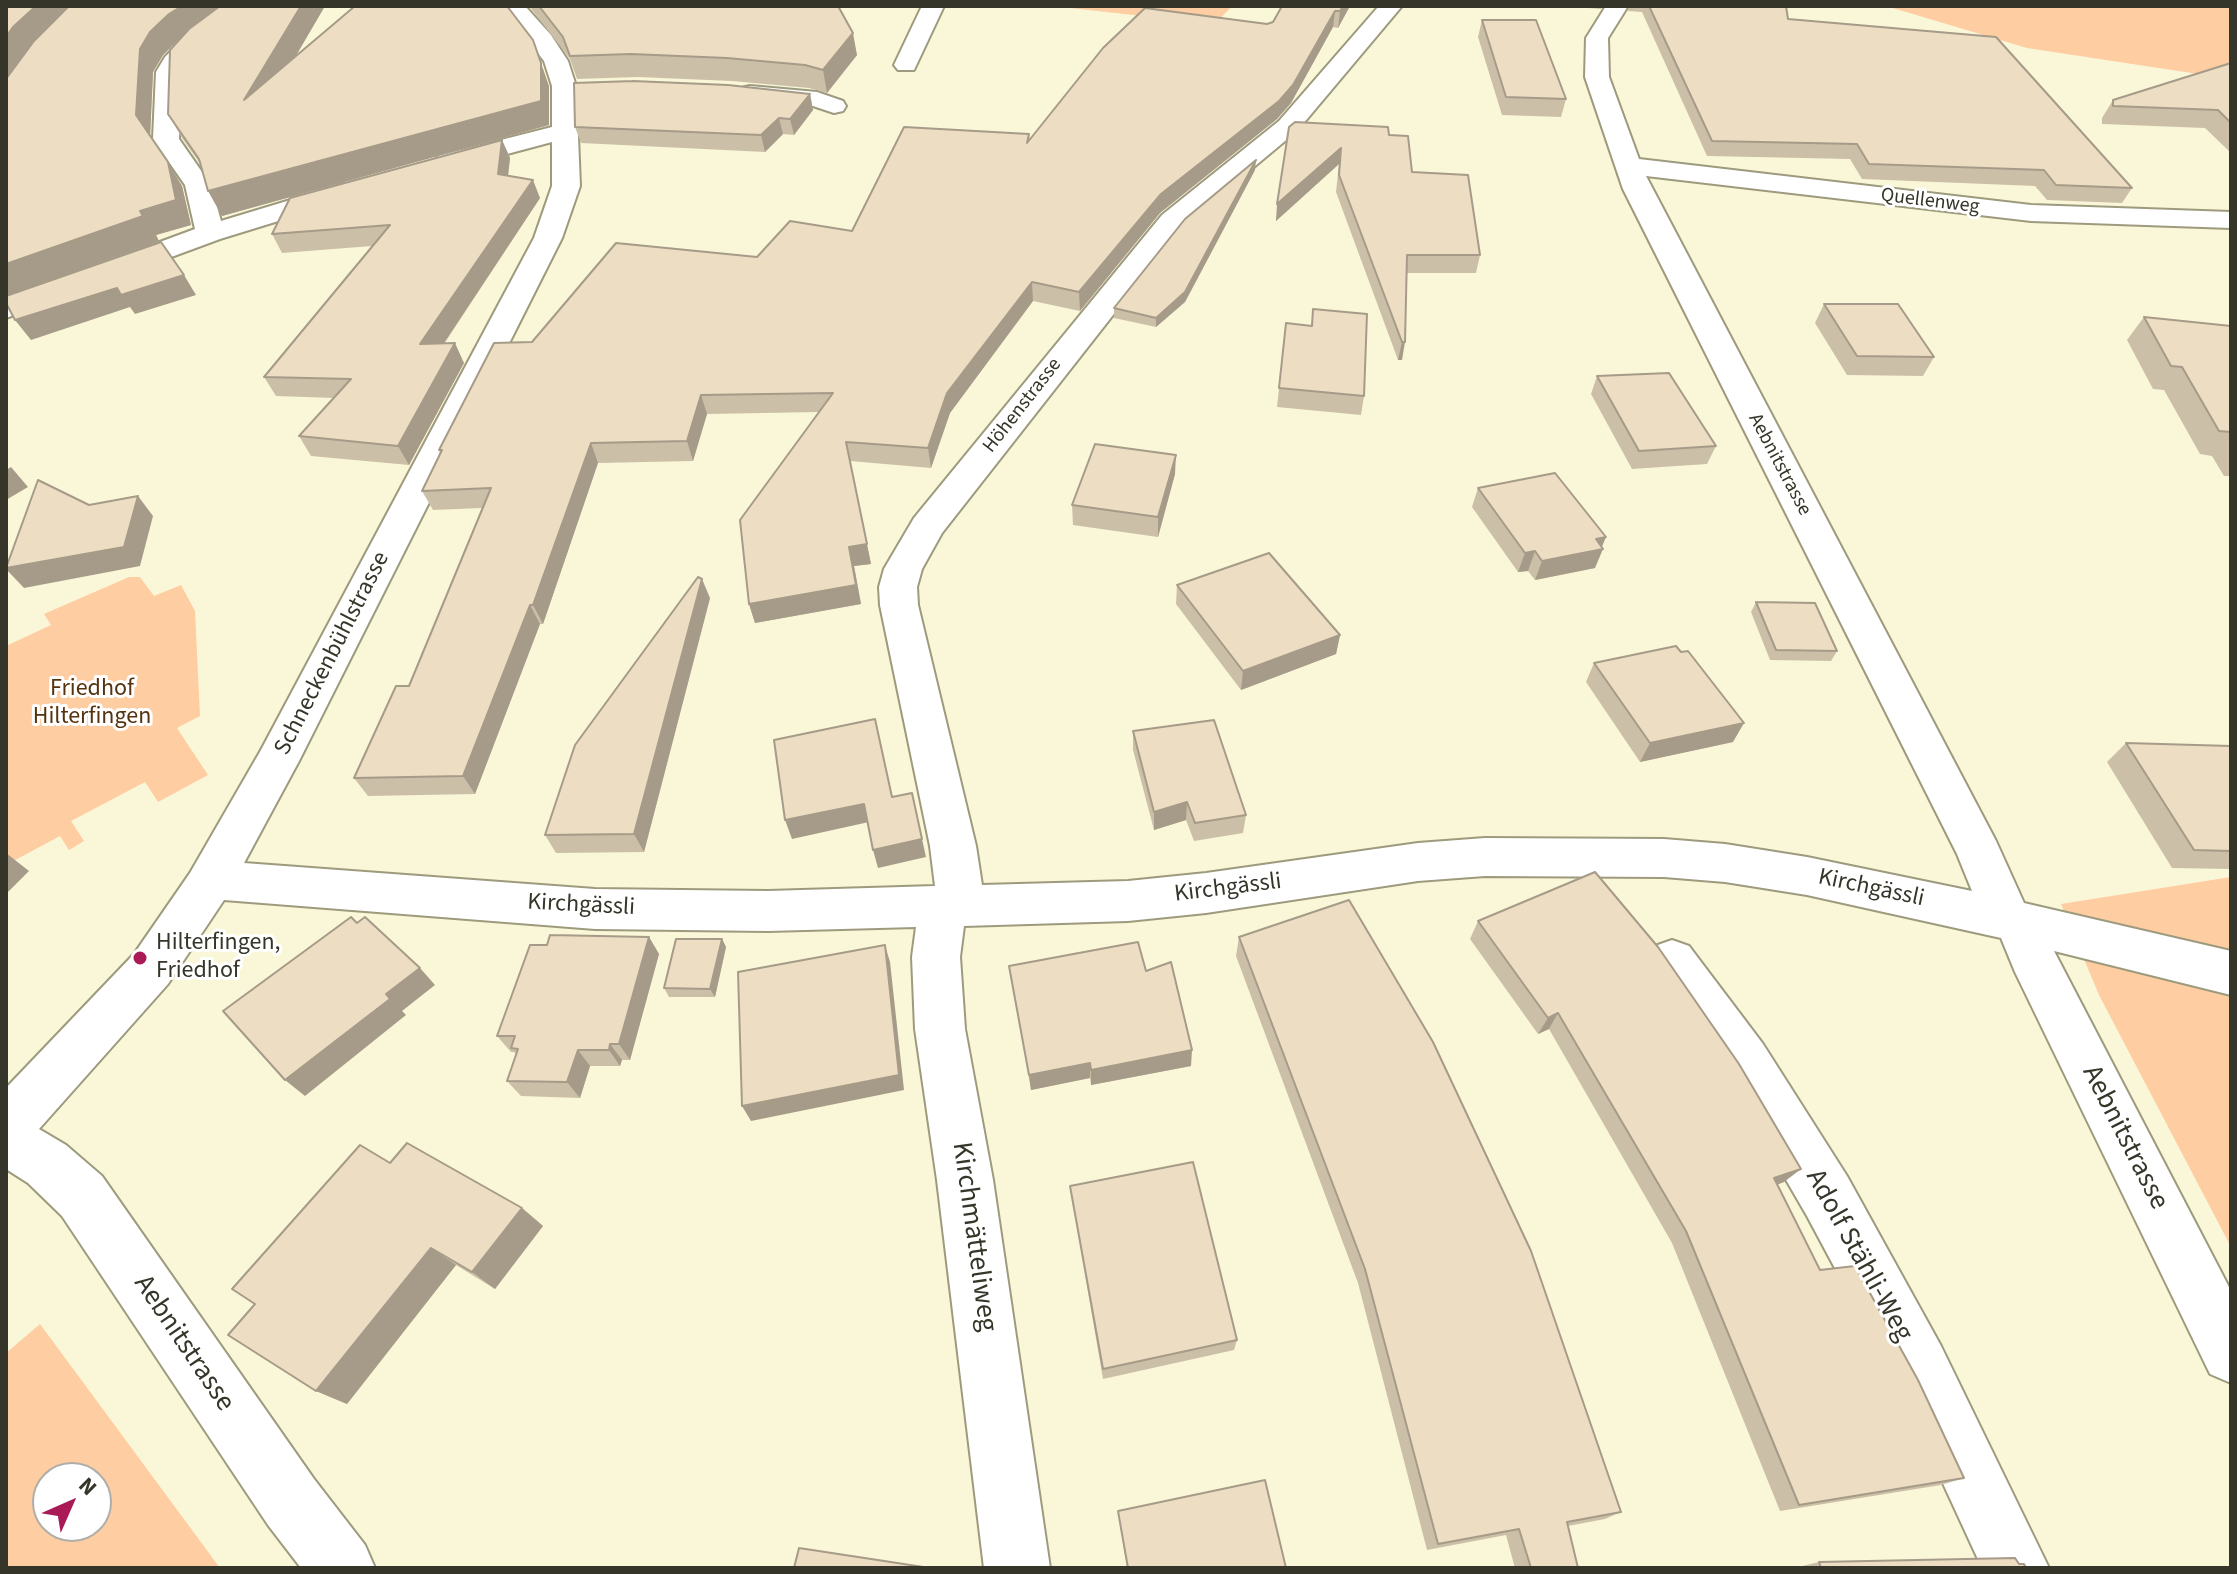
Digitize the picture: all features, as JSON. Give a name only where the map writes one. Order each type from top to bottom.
[{"type":"street","points":[[210,233],[198,185],[166,139],[168,72],[173,62],[191,44],[247,6]]},
{"type":"street","name":"Schneckenbühlstrasse","points":[[6,1126],[151,969],[183,927],[212,880],[277,761],[548,238],[566,186],[564,90],[550,50],[513,6]]},
{"type":"street","points":[[906,65],[933,6]]},
{"type":"street","name":"Höhenstrasse","points":[[952,906],[953,846],[899,605],[898,587],[903,569],[927,527],[1172,221],[1288,126],[1391,6]]},
{"type":"street","name":"Aebnitstrasse","points":[[1617,6],[1604,22],[1597,38],[1597,77],[1637,189],[2014,920],[2231,1353]]},
{"type":"street","points":[[564,90],[590,88]]},
{"type":"street","points":[[732,91],[809,98],[834,106]]},
{"type":"street","points":[[423,170],[565,131]]},
{"type":"street","name":"Quellenweg","points":[[1631,166],[2031,213],[2231,220]]},
{"type":"street","points":[[6,309],[210,233],[365,186]]},
{"type":"street","name":"Kirchgässli","points":[[212,880],[595,909],[768,911],[1128,901],[1206,893],[1418,862],[1582,855],[1725,863],[1807,876],[2014,920],[2231,973]]},
{"type":"street","name":"Kirchmätteliweg","points":[[952,906],[936,957],[940,1029],[972,1226],[1017,1568]]},
{"type":"street","name":"Adolf Stähli-Weg","points":[[1672,961],[1745,1061],[1827,1196],[1920,1367],[2016,1568]]},
{"type":"street","name":"Aebnitstrasse","points":[[6,1139],[47,1164],[82,1196],[291,1502],[342,1568]]},
{"type":"green space","points":[[1052,6],[1232,6],[1215,24]]},
{"type":"green space","points":[[1886,6],[2231,6],[2231,79],[2027,48]]},
{"type":"green space","name":"Friedhof Hilterfingen","points":[[129,577],[140,577],[154,596],[181,585],[195,611],[200,716],[177,728],[208,775],[158,802],[145,782],[71,821],[84,841],[69,850],[60,836],[6,865],[6,646],[51,625],[44,614]]},
{"type":"green space","points":[[2231,877],[2231,1247],[2099,995],[2061,904]]},
{"type":"green space","points":[[40,1324],[220,1568],[6,1568],[6,1353]]},
{"type":"building","points":[[6,6],[36,6],[6,37]]},
{"type":"building","points":[[69,6],[182,6],[150,32],[140,49],[136,115],[168,162],[176,200],[140,211],[143,216],[6,264],[6,79],[34,41]]},
{"type":"building","points":[[220,6],[301,6],[244,100],[355,6],[507,6],[533,40],[541,63],[541,101],[208,191],[199,159],[168,114],[170,50],[189,29]]},
{"type":"building","points":[[539,6],[838,6],[853,33],[823,70],[805,65],[727,58],[631,54],[570,56],[563,37]]},
{"type":"building","points":[[1282,6],[1343,6],[1340,11],[1335,11],[1293,85],[1279,101],[1161,194],[1079,292],[1032,282],[947,393],[928,448],[846,442],[867,544],[849,547],[856,585],[749,604],[740,520],[833,393],[701,395],[687,441],[591,443],[533,605],[530,605],[463,776],[354,778],[396,686],[409,686],[491,488],[422,491],[442,450],[439,450],[494,343],[532,342],[616,243],[757,257],[790,221],[852,231],[904,127],[1029,134],[1027,143],[1103,48],[1145,8],[1267,24],[1273,22]]},
{"type":"building","points":[[1649,6],[1786,6],[1788,19],[1996,37],[2132,188],[2056,185],[2044,170],[1869,164],[1857,144],[1712,141]]},
{"type":"building","points":[[1482,20],[1536,20],[1566,99],[1506,97]]},
{"type":"building","points":[[2231,63],[2231,123],[2218,110],[2113,106],[2113,100]]},
{"type":"building","points":[[633,81],[728,85],[810,94],[790,119],[779,118],[761,135],[575,127],[574,83]]},
{"type":"building","points":[[1295,122],[1388,127],[1389,135],[1408,136],[1412,172],[1468,175],[1480,255],[1407,255],[1405,342],[1402,342],[1339,175],[1341,148],[1277,204],[1289,127]]},
{"type":"building","points":[[502,140],[498,174],[533,180],[420,344],[455,343],[398,446],[299,436],[351,379],[264,377],[390,225],[272,234],[290,198]]},
{"type":"building","points":[[1256,160],[1185,292],[1156,318],[1114,308],[1185,219]]},
{"type":"building","points":[[161,242],[184,275],[121,295],[117,288],[15,320],[6,303],[6,296]]},
{"type":"building","points":[[1824,304],[1898,304],[1934,357],[1857,356]]},
{"type":"building","points":[[1313,309],[1367,314],[1364,396],[1279,388],[1286,323],[1312,326]]},
{"type":"building","points":[[2144,317],[2231,326],[2231,432],[2219,431],[2182,367],[2171,366]]},
{"type":"building","points":[[1669,373],[1716,446],[1639,451],[1597,376]]},
{"type":"building","points":[[1095,444],[1176,455],[1158,517],[1072,505]]},
{"type":"building","points":[[1555,473],[1606,537],[1596,539],[1603,549],[1542,561],[1535,551],[1525,553],[1478,488]]},
{"type":"building","points":[[38,480],[89,505],[138,496],[124,547],[6,568]]},
{"type":"building","points":[[1269,553],[1340,635],[1243,671],[1177,585]]},
{"type":"building","points":[[698,577],[702,579],[634,834],[545,835],[575,745]]},
{"type":"building","points":[[1756,602],[1815,603],[1837,651],[1776,650]]},
{"type":"building","points":[[1676,646],[1681,652],[1688,651],[1744,723],[1650,743],[1594,663]]},
{"type":"building","points":[[875,719],[892,797],[912,793],[922,839],[873,850],[864,804],[785,820],[774,740]]},
{"type":"building","points":[[1214,720],[1246,815],[1195,823],[1187,802],[1154,812],[1133,731]]},
{"type":"building","points":[[2126,743],[2231,746],[2231,851],[2194,850]]},
{"type":"building","points":[[1595,872],[1658,947],[1739,1064],[1801,1169],[1774,1178],[1820,1270],[1855,1266],[1918,1380],[1964,1478],[1799,1505],[1686,1231],[1558,1013],[1548,1018],[1478,921]]},
{"type":"building","points":[[1349,900],[1433,1042],[1531,1251],[1621,1512],[1567,1522],[1578,1568],[1531,1568],[1519,1529],[1438,1544],[1365,1269],[1239,937]]},
{"type":"building","points":[[351,917],[357,923],[365,917],[420,968],[386,994],[390,999],[285,1080],[223,1011]]},
{"type":"building","points":[[550,935],[649,937],[619,1044],[610,1044],[609,1050],[578,1050],[567,1082],[507,1081],[518,1049],[511,1048],[515,1036],[497,1036],[530,945],[547,945]]},
{"type":"building","points":[[676,939],[722,939],[710,989],[664,988]]},
{"type":"building","points":[[1138,942],[1146,971],[1171,962],[1192,1050],[1091,1070],[1090,1063],[1029,1075],[1009,966]]},
{"type":"building","points":[[885,945],[899,1075],[742,1106],[738,972]]},
{"type":"building","points":[[407,1143],[522,1208],[472,1272],[431,1248],[316,1391],[228,1335],[255,1304],[232,1289],[360,1145],[390,1163]]},
{"type":"building","points":[[1193,1162],[1237,1340],[1103,1369],[1070,1186]]},
{"type":"building","points":[[1265,1480],[1286,1568],[1128,1568],[1118,1511]]},
{"type":"building","points":[[799,1548],[930,1568],[794,1568]]},
{"type":"building","points":[[2015,1558],[2026,1568],[1821,1568],[1819,1562]]},
{"type":"place","name":"Hilterfingen, Friedhof","points":[[140,958]]}]
